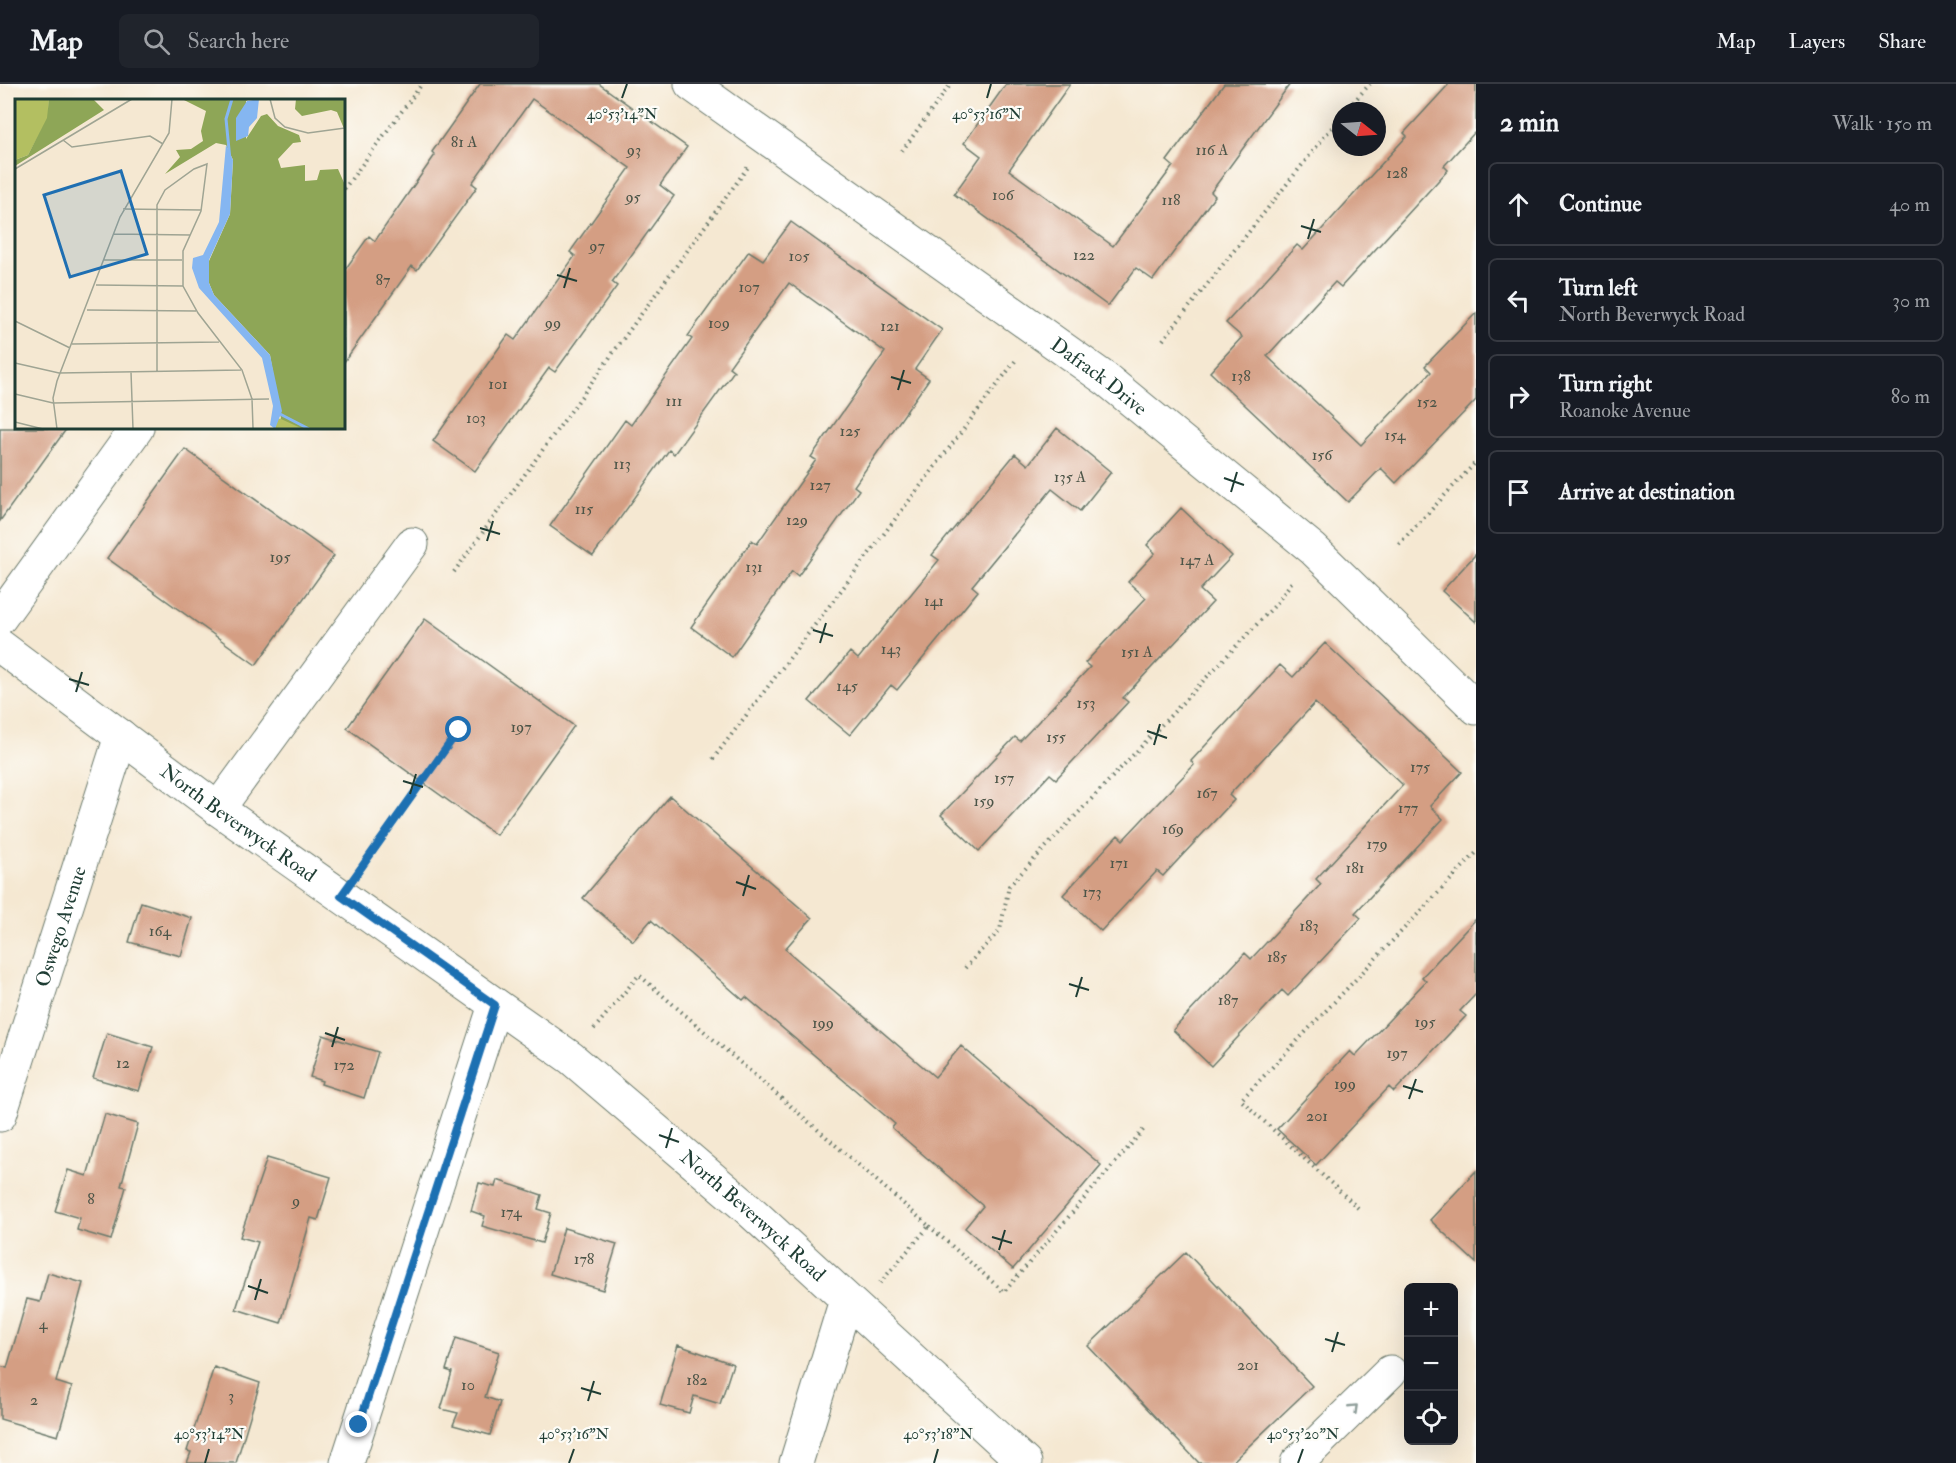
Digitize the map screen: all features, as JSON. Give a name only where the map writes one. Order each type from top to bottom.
[{"type":"street","name":"Dafrack Drive","points":[[691,84],[1107,380],[1313,549],[1476,708]]},
{"type":"street","points":[[0,618],[136,429]]},
{"type":"street","points":[[218,808],[412,544]]},
{"type":"street","name":"North Beverwyck Road","points":[[0,646],[218,808],[571,1058],[746,1207],[1025,1463]]},
{"type":"street","name":"Oswego Avenue","points":[[0,1115],[121,736]]},
{"type":"street","points":[[347,1463],[495,1005]]},
{"type":"street","points":[[796,1463],[852,1305]]},
{"type":"street","points":[[1297,1463],[1390,1372]]},
{"type":"path","points":[[345,188],[422,84]]},
{"type":"path","points":[[902,151],[951,84]]},
{"type":"path","points":[[1353,102],[1370,84]]},
{"type":"path","points":[[1163,340],[1332,127]]},
{"type":"path","points":[[454,572],[769,140]]},
{"type":"path","points":[[713,759],[1037,330]]},
{"type":"path","points":[[1399,544],[1476,462]]},
{"type":"path","points":[[965,968],[1000,930],[1009,886],[1277,603],[1313,549]]},
{"type":"path","points":[[341,896],[459,730]]},
{"type":"path","points":[[1358,1208],[1241,1100],[1476,853]]},
{"type":"path","points":[[571,1058],[639,975],[1004,1292],[1145,1128]]},
{"type":"path","points":[[852,1305],[929,1226]]},
{"type":"building","points":[[480,84],[599,84],[687,147],[660,185],[674,196],[612,282],[617,286],[555,372],[549,368],[475,471],[433,441],[508,335],[515,340],[575,256],[570,252],[630,168],[532,99],[472,183],[477,187],[417,270],[412,266],[345,361],[345,270],[369,236],[375,241],[435,155],[432,152]]},
{"type":"building","points":[[1006,84],[1070,84],[1009,170],[1113,246],[1173,166],[1167,161],[1224,84],[1290,84],[1211,192],[1215,196],[1153,280],[1136,268],[1108,306],[954,194],[981,156],[964,143]]},
{"type":"building","points":[[1449,84],[1476,84],[1476,131],[1444,166],[1448,170],[1341,287],[1335,282],[1267,356],[1361,445],[1431,372],[1425,366],[1476,313],[1476,400],[1396,483],[1381,468],[1348,502],[1210,372],[1242,337],[1226,323],[1297,245],[1303,250],[1407,136],[1404,133]]},
{"type":"building","points":[[791,222],[942,330],[915,369],[929,379],[854,486],[859,490],[798,576],[792,571],[732,657],[691,627],[752,540],[757,544],[816,460],[811,457],[885,352],[789,283],[729,367],[734,371],[674,454],[669,450],[593,556],[550,526],[625,420],[631,425],[692,339],[688,336],[749,251],[763,260]]},
{"type":"building","points":[[0,428],[66,429],[0,521]]},
{"type":"building","points":[[1057,428],[1111,472],[1080,511],[1052,489],[972,586],[978,591],[897,690],[891,685],[850,735],[809,701],[850,652],[858,659],[939,560],[932,555],[1015,454],[1028,465]]},
{"type":"building","points":[[185,449],[334,556],[256,665],[107,558]]},
{"type":"building","points":[[1181,508],[1232,556],[1200,590],[1213,602],[1123,698],[1128,702],[1056,779],[1050,774],[979,851],[941,815],[1015,737],[1020,741],[1090,667],[1085,663],[1146,598],[1128,582],[1155,553],[1147,545]]},
{"type":"building","points":[[1476,554],[1476,622],[1442,591]]},
{"type":"building","points":[[425,619],[574,726],[496,835],[347,728]]},
{"type":"building","points":[[1325,643],[1462,772],[1430,806],[1443,819],[1355,913],[1361,918],[1288,996],[1282,990],[1211,1066],[1173,1030],[1245,953],[1251,959],[1321,884],[1316,879],[1403,785],[1315,703],[1229,795],[1234,800],[1163,876],[1157,871],[1101,931],[1063,895],[1118,835],[1123,840],[1194,765],[1191,761],[1280,665],[1293,677]]},
{"type":"building","points":[[670,796],[812,918],[785,949],[935,1077],[961,1046],[1101,1165],[1013,1269],[965,1228],[983,1206],[892,1128],[895,1124],[746,997],[743,1000],[651,920],[633,941],[583,898]]},
{"type":"building","points":[[141,902],[192,918],[181,956],[129,942]]},
{"type":"building","points":[[1476,919],[1476,994],[1460,1011],[1466,1016],[1394,1092],[1389,1087],[1316,1165],[1277,1129],[1350,1051],[1355,1056],[1426,981],[1422,977]]},
{"type":"building","points":[[107,1033],[153,1047],[139,1091],[93,1078]]},
{"type":"building","points":[[323,1035],[378,1052],[364,1098],[321,1084],[322,1081],[310,1077]]},
{"type":"building","points":[[105,1114],[138,1124],[121,1186],[126,1187],[111,1240],[77,1230],[80,1218],[55,1211],[68,1170],[87,1176]]},
{"type":"building","points":[[267,1158],[331,1177],[318,1220],[311,1218],[281,1323],[236,1309],[258,1242],[240,1237]]},
{"type":"building","points":[[1476,1171],[1476,1263],[1430,1220]]},
{"type":"building","points":[[497,1180],[542,1195],[538,1209],[551,1213],[542,1243],[482,1226],[485,1216],[471,1211],[479,1183],[495,1187]]},
{"type":"building","points":[[564,1228],[617,1244],[603,1290],[550,1274]]},
{"type":"building","points":[[1186,1252],[1312,1386],[1231,1463],[1199,1463],[1088,1346]]},
{"type":"building","points":[[48,1273],[83,1283],[56,1382],[72,1387],[58,1436],[0,1419],[0,1366],[7,1368],[27,1299],[40,1302]]},
{"type":"building","points":[[456,1338],[499,1352],[485,1397],[500,1402],[490,1435],[453,1425],[458,1413],[441,1409],[452,1372],[446,1370]]},
{"type":"building","points":[[678,1345],[733,1364],[720,1404],[694,1396],[689,1413],[660,1405]]},
{"type":"building","points":[[214,1367],[260,1383],[236,1463],[187,1463],[191,1452],[187,1451]]},
{"type":"route","points":[[359,1425],[495,1005],[341,896],[459,730]]}]
